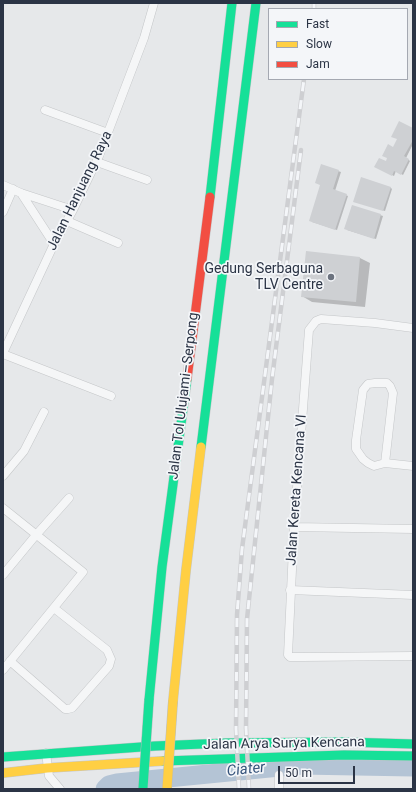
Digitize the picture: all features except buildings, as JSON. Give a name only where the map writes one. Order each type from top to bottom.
[{"type":"main road","name":"Jalan Tol Ulujami–Serpong","points":[[143,789],[149,700],[162,567],[205,240],[232,3]]},
{"type":"main road","name":"Jalan Tol Ulujami–Serpong","points":[[167,789],[173,701],[187,562],[256,3]]},
{"type":"main road","name":"Jalan Arya Surya Kencana","points":[[3,757],[155,746],[226,743],[344,742],[413,744]]},
{"type":"main road","points":[[344,742],[344,755]]},
{"type":"main road","points":[[154,761],[155,746]]},
{"type":"main road","name":"Jalan Arya Surya Kencana","points":[[3,772],[154,761],[344,755],[413,756]]},
{"type":"street","name":"Jalan Hanjuang Raya","points":[[3,353],[54,244],[97,162],[144,38],[154,3]]},
{"type":"street","points":[[45,110],[108,133]]},
{"type":"street","points":[[97,162],[147,180]]},
{"type":"street","points":[[3,185],[73,210]]},
{"type":"street","points":[[3,212],[13,189]]},
{"type":"street","points":[[22,193],[54,244]]},
{"type":"street","points":[[67,221],[118,244]]},
{"type":"street","name":"Jalan Kereta Kencana VI","points":[[413,328],[375,323],[321,319],[312,325],[308,336],[294,527],[288,655],[290,657],[413,656]]},
{"type":"street","points":[[3,353],[111,396]]},
{"type":"street","points":[[385,463],[393,394],[390,386],[387,384],[368,384],[364,390],[356,440],[356,449],[363,459],[374,466],[385,463],[413,466]]},
{"type":"street","points":[[3,476],[24,450],[44,412]]},
{"type":"street","points":[[3,575],[69,498]]},
{"type":"street","points":[[3,508],[82,570],[83,573],[3,670]]},
{"type":"street","points":[[294,527],[413,529]]},
{"type":"street","points":[[290,590],[413,595]]},
{"type":"street","points":[[10,661],[65,709],[72,708],[109,666],[111,659],[107,650],[54,608]]},
{"type":"street","points":[[46,753],[49,776],[60,789]]},
{"type":"street","points":[[279,775],[279,789]]},
{"type":"waterway","name":"Ciater","points":[[105,789],[109,785],[117,783],[300,765],[413,767]]},
{"type":"railway","points":[[314,3],[314,8]]},
{"type":"railway","points":[[239,789],[236,729],[237,615],[242,549],[304,80]]},
{"type":"railway","points":[[249,789],[246,728],[247,619],[272,379],[301,150]]},
{"type":"traffic: fast","points":[[210,197],[232,3]]},
{"type":"traffic: fast","points":[[201,447],[256,3]]},
{"type":"traffic: fast","points":[[149,700],[162,567],[187,379]]},
{"type":"traffic: fast","points":[[143,788],[149,700]]},
{"type":"traffic: fast","points":[[3,757],[155,746],[226,743],[344,742],[413,744]]},
{"type":"traffic: fast","points":[[163,761],[344,755],[413,756]]},
{"type":"traffic: slow","points":[[173,701],[186,570],[201,447]]},
{"type":"traffic: slow","points":[[167,788],[173,701]]},
{"type":"traffic: slow","points":[[3,773],[47,768],[163,761]]},
{"type":"traffic: jam","points":[[187,379],[210,197]]},
{"type":"place","name":"Gedung Serbaguna TLV Centre","points":[[331,277]]}]
